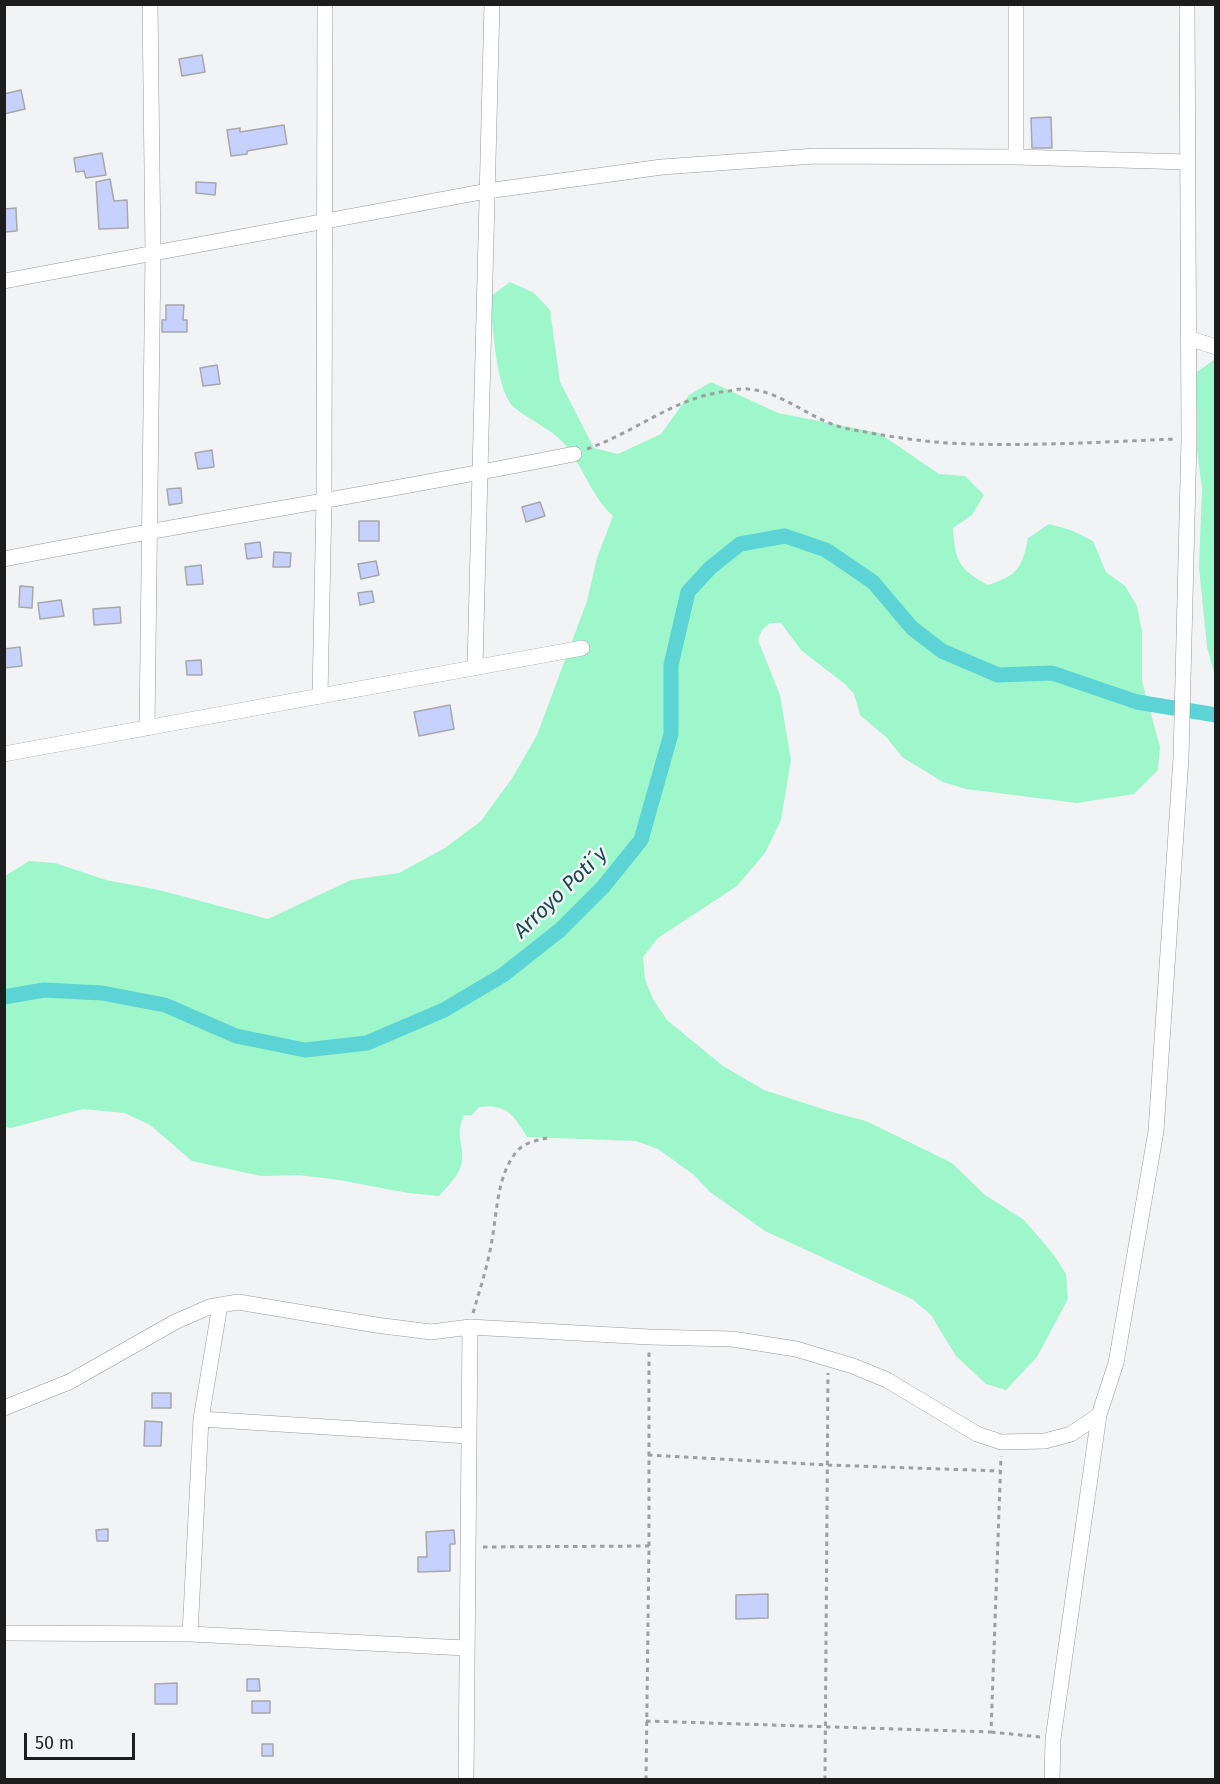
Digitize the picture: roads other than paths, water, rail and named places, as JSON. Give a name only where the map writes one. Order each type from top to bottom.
[{"type":"street","points":[[147,728],[153,253],[150,4]]},
{"type":"street","points":[[320,696],[324,500],[325,4]]},
{"type":"street","points":[[475,667],[492,4]]},
{"type":"street","points":[[1016,157],[1017,4]]},
{"type":"street","points":[[1052,1779],[1053,1739],[1099,1416],[1116,1363],[1156,1131],[1184,689],[1189,439],[1187,4]]},
{"type":"street","points":[[4,281],[487,191],[662,167],[803,156],[1016,157],[1188,162]]},
{"type":"street","points":[[1188,338],[1215,347]]},
{"type":"street","points":[[4,559],[574,454]]},
{"type":"street","points":[[4,754],[582,648]]},
{"type":"street","points":[[4,1408],[69,1382],[175,1322],[209,1307],[238,1302],[431,1332],[470,1327],[732,1339],[796,1349],[853,1366],[887,1380],[977,1434],[1001,1442],[1045,1441],[1071,1434],[1099,1416]]},
{"type":"street","points":[[190,1635],[201,1419],[220,1305]]},
{"type":"street","points":[[466,1779],[470,1327]]},
{"type":"street","points":[[201,1419],[468,1436]]},
{"type":"street","points":[[4,1634],[190,1635],[466,1648]]},
{"type":"waterway","name":"Arroyo Poti´y","points":[[4,997],[44,990],[102,993],[165,1005],[236,1036],[305,1050],[367,1043],[444,1010],[503,975],[560,930],[603,887],[641,840],[671,734],[671,665],[688,592],[710,568],[740,544],[785,536],[826,550],[873,582],[912,628],[942,651],[998,675],[1052,673],[1137,702],[1216,715]]}]
